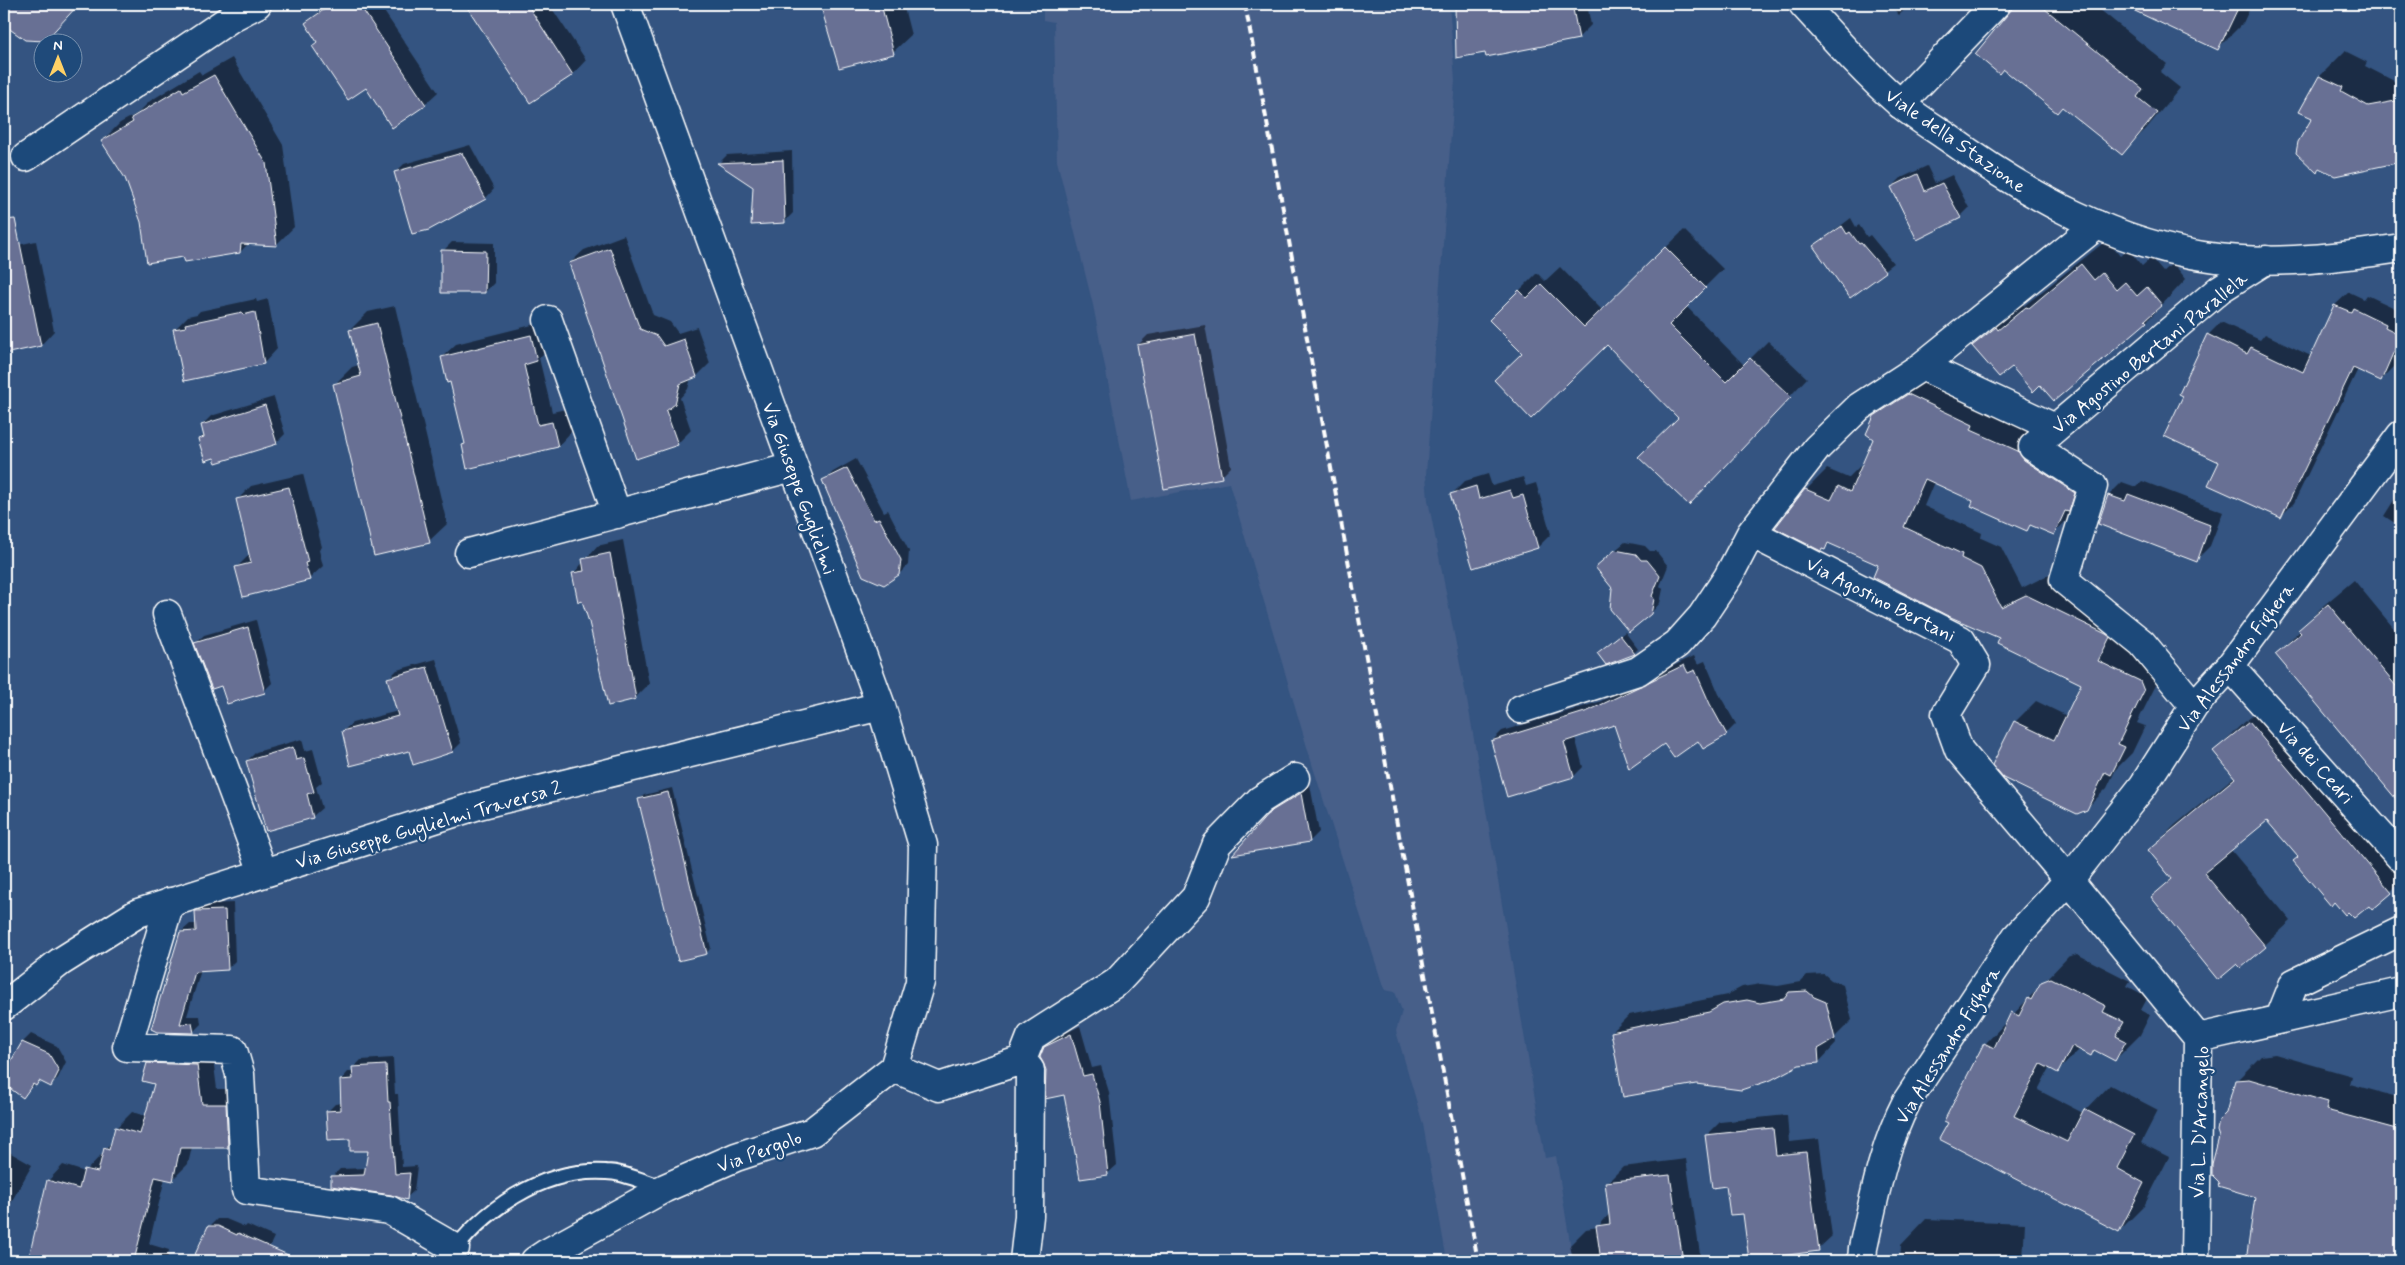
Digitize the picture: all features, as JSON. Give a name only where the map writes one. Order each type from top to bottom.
[{"type":"street","name":"Via Giuseppe Guglielmi","points":[[625,4],[881,706],[924,845],[920,982],[894,1068]]},
{"type":"street","name":"Viale della Stazione","points":[[1803,4],[1847,53],[1900,104],[1998,174],[2076,216],[2098,225],[2133,239],[2184,253],[2218,258],[2266,260],[2341,257],[2401,248]]},
{"type":"street","points":[[1900,104],[1996,4]]},
{"type":"street","points":[[26,157],[238,8]]},
{"type":"street","points":[[1521,708],[1638,671],[1677,644],[1702,616],[1728,577],[1750,533],[1817,448],[1859,407],[1922,366],[2098,225]]},
{"type":"street","name":"Via Agostino Bertani Parallela","points":[[2194,706],[2142,643],[2064,580],[2093,486],[2033,447],[2220,289],[2266,260]]},
{"type":"street","points":[[548,320],[616,514]]},
{"type":"street","points":[[1922,366],[2055,428]]},
{"type":"street","name":"Via Alessandro Fighera","points":[[1862,1261],[1863,1248],[1881,1168],[1894,1126],[1907,1101],[2016,937],[2069,880],[2143,786],[2194,706],[2230,666],[2401,435]]},
{"type":"street","points":[[468,553],[793,467]]},
{"type":"street","name":"Via Agostino Bertani","points":[[1750,533],[1962,640],[1976,665],[1946,714],[1959,750],[2069,880]]},
{"type":"street","points":[[167,614],[263,872]]},
{"type":"street","name":"Via dei Cedri","points":[[2230,666],[2401,858]]},
{"type":"street","name":"Via Giuseppe Guglielmi Traversa 2","points":[[4,1006],[60,962],[138,913],[170,902],[479,805],[881,706]]},
{"type":"street","points":[[1022,1060],[1031,1037],[1117,982],[1196,897],[1217,844],[1260,800],[1295,778]]},
{"type":"street","points":[[2069,880],[2198,1038]]},
{"type":"street","points":[[170,902],[127,1047],[233,1050],[240,1074],[246,1190],[389,1210],[451,1255]]},
{"type":"street","points":[[2280,1018],[2294,983],[2401,931]]},
{"type":"street","name":"Via L. D'Arcangelo","points":[[2195,1261],[2198,1038],[2401,992]]},
{"type":"street","points":[[894,1068],[939,1087],[1022,1060]]},
{"type":"street","points":[[1022,1060],[1030,1070],[1031,1117],[1029,1216],[1024,1261]]},
{"type":"street","name":"Via Pergolo","points":[[535,1261],[665,1188],[736,1157],[812,1132],[894,1068]]},
{"type":"lane","points":[[451,1255],[476,1225],[526,1188],[570,1173],[607,1172],[665,1188]]},
{"type":"shaded area","points":[[1043,4],[1449,4],[1455,80],[1426,474],[1428,500],[1470,716],[1545,1158],[1556,1156],[1573,1261],[1447,1261],[1423,1124],[1396,1031],[1402,1011],[1395,992],[1385,990],[1383,986],[1312,764],[1229,483],[1131,501],[1093,305],[1057,161],[1054,22],[1043,20]]},
{"type":"building","points":[[4,4],[79,4],[53,32],[32,32],[32,40],[25,40],[4,25]]},
{"type":"building","points":[[332,4],[359,4],[426,105],[392,128],[366,88],[348,100],[312,46],[317,42],[305,23]]},
{"type":"building","points":[[465,4],[527,4],[573,75],[530,103]]},
{"type":"building","points":[[820,4],[881,4],[894,54],[839,68]]},
{"type":"building","points":[[1455,4],[1572,4],[1579,39],[1486,57],[1485,53],[1456,58]]},
{"type":"building","points":[[2016,4],[2039,4],[2143,89],[2137,97],[2157,113],[2122,155],[2062,107],[2057,113],[2003,69],[1999,74],[1975,54]]},
{"type":"building","points":[[2120,4],[2240,4],[2218,50]]},
{"type":"building","points":[[214,75],[266,163],[277,246],[241,244],[240,253],[185,262],[183,257],[147,263],[141,222],[125,178],[101,141],[133,122],[131,118],[181,88],[183,92]]},
{"type":"building","points":[[2319,76],[2343,87],[2341,91],[2368,106],[2401,100],[2401,162],[2335,176],[2319,168],[2317,173],[2296,153],[2298,142],[2312,118],[2299,112]]},
{"type":"building","points":[[462,153],[486,199],[429,230],[412,234],[394,172]]},
{"type":"building","points":[[783,160],[785,223],[751,225],[753,187],[717,163]]},
{"type":"building","points":[[1918,174],[1925,191],[1942,183],[1961,218],[1917,240],[1891,187]]},
{"type":"building","points":[[15,219],[41,346],[4,354],[4,220]]},
{"type":"building","points":[[1842,226],[1847,234],[1850,232],[1859,244],[1861,243],[1886,272],[1850,298],[1813,246]]},
{"type":"building","points":[[1665,247],[1706,288],[1669,325],[1726,382],[1750,358],[1791,397],[1689,505],[1638,457],[1678,418],[1607,345],[1531,419],[1494,380],[1522,353],[1489,320],[1519,290],[1527,298],[1541,284],[1584,327]]},
{"type":"building","points":[[610,248],[640,329],[657,336],[664,346],[684,339],[697,377],[680,384],[675,404],[666,411],[678,445],[636,459],[569,263]]},
{"type":"building","points":[[441,250],[486,251],[485,293],[441,293]]},
{"type":"building","points":[[2081,264],[2094,280],[2102,273],[2116,290],[2125,282],[2137,296],[2147,287],[2162,305],[2145,320],[2147,322],[2054,401],[2040,385],[2033,392],[2012,367],[1999,377],[1972,346],[1996,327],[1998,330],[2026,307],[2029,308]]},
{"type":"building","points":[[2334,305],[2351,312],[2353,308],[2386,324],[2385,327],[2401,335],[2381,381],[2353,368],[2281,518],[2208,485],[2219,462],[2164,436],[2183,396],[2179,394],[2207,334],[2247,354],[2251,347],[2303,372]]},
{"type":"building","points":[[242,312],[243,315],[255,312],[264,364],[184,381],[173,329],[186,327],[185,324]]},
{"type":"building","points":[[377,323],[430,543],[374,556],[333,384],[361,376],[349,330]]},
{"type":"building","points":[[1195,334],[1222,478],[1164,489],[1137,345]]},
{"type":"building","points":[[531,335],[537,361],[524,365],[538,425],[552,422],[558,447],[467,469],[462,445],[465,444],[450,382],[447,383],[441,357]]},
{"type":"building","points":[[1908,394],[1973,425],[1971,430],[2018,451],[2024,460],[2075,493],[2069,512],[2065,511],[2054,535],[2030,525],[2027,531],[1971,506],[1973,501],[1925,479],[1904,527],[1962,554],[1961,558],[1981,568],[2001,607],[2026,595],[2106,634],[2110,637],[2098,661],[2140,681],[2144,691],[2118,744],[2125,747],[2111,775],[2105,772],[2087,810],[2077,814],[2003,778],[1992,765],[2014,721],[2054,740],[2081,684],[1997,643],[1999,638],[1946,615],[1873,577],[1878,565],[1828,543],[1825,550],[1822,549],[1821,551],[1775,528],[1805,489],[1831,500],[1838,486],[1850,492],[1873,439],[1866,434],[1874,416]]},
{"type":"building","points":[[265,405],[277,444],[216,463],[214,458],[205,461],[198,439],[204,437],[201,425]]},
{"type":"building","points":[[847,468],[874,520],[879,518],[901,560],[899,575],[884,585],[863,576],[822,480]]},
{"type":"building","points":[[1476,486],[1479,499],[1510,490],[1513,498],[1523,495],[1538,548],[1473,568],[1450,494]]},
{"type":"building","points":[[289,487],[308,562],[305,563],[310,580],[243,597],[235,567],[251,563],[236,499]]},
{"type":"building","points":[[2128,494],[2210,525],[2197,562],[2098,524],[2108,495],[2125,501]]},
{"type":"building","points":[[1615,550],[1636,554],[1641,560],[1647,560],[1660,576],[1652,596],[1654,599],[1651,614],[1629,632],[1610,609],[1612,588],[1595,567]]},
{"type":"building","points":[[610,553],[636,699],[608,706],[589,622],[582,601],[578,602],[572,573],[584,571],[582,559]]},
{"type":"building","points":[[2328,604],[2401,692],[2401,805],[2275,654],[2301,633],[2298,630]]},
{"type":"building","points":[[248,627],[265,693],[227,704],[221,686],[212,689],[194,643]]},
{"type":"building","points":[[1620,635],[1635,654],[1606,665],[1597,653]]},
{"type":"building","points":[[1684,665],[1688,673],[1695,670],[1710,704],[1727,735],[1703,749],[1698,741],[1674,758],[1664,744],[1629,769],[1614,725],[1564,742],[1574,777],[1507,797],[1491,741],[1588,711]]},
{"type":"building","points":[[427,667],[453,752],[413,765],[409,751],[350,766],[342,731],[398,716],[387,678]]},
{"type":"building","points":[[2249,722],[2392,893],[2372,910],[2369,906],[2354,918],[2348,912],[2345,915],[2334,902],[2331,906],[2293,861],[2298,857],[2267,821],[2204,873],[2266,947],[2241,968],[2237,964],[2218,980],[2151,897],[2172,879],[2148,850],[2235,778],[2213,751]]},
{"type":"building","points":[[293,747],[296,760],[304,758],[314,792],[307,794],[313,818],[266,831],[246,761]]},
{"type":"building","points":[[668,792],[707,954],[678,961],[638,799]]},
{"type":"building","points":[[1301,793],[1310,842],[1232,855],[1270,812]]},
{"type":"building","points":[[225,910],[228,970],[195,972],[180,1024],[192,1023],[194,1033],[157,1032],[151,1029],[180,932],[196,931],[195,911]]},
{"type":"building","points":[[2051,978],[2106,1006],[2103,1012],[2124,1022],[2116,1036],[2126,1041],[2115,1061],[2094,1050],[2091,1056],[2072,1046],[2058,1073],[2041,1064],[2014,1116],[2067,1142],[2084,1109],[2134,1135],[2117,1168],[2144,1183],[2119,1232],[1939,1139],[1948,1123],[1944,1121],[1984,1043],[1994,1048],[2011,1012],[2019,1016],[2028,998],[2031,1000],[2041,982]]},
{"type":"building","points":[[1807,991],[1814,997],[1826,1002],[1835,1039],[1818,1049],[1819,1063],[1799,1065],[1771,1080],[1741,1090],[1696,1084],[1623,1097],[1611,1032],[1709,1012],[1723,1004],[1747,1000],[1760,1003],[1784,999],[1789,992]]},
{"type":"building","points":[[1071,1034],[1083,1076],[1092,1074],[1100,1102],[1108,1175],[1080,1179],[1064,1095],[1045,1099],[1046,1070],[1040,1057],[1044,1047]]},
{"type":"building","points":[[22,1042],[49,1054],[59,1071],[51,1087],[39,1081],[36,1086],[33,1084],[23,1098],[4,1084],[4,1073]]},
{"type":"building","points":[[147,1063],[197,1065],[202,1104],[226,1104],[228,1148],[180,1148],[173,1181],[155,1177],[134,1261],[28,1261],[47,1180],[79,1189],[84,1169],[98,1172],[104,1148],[109,1150],[115,1127],[140,1134],[154,1084],[142,1081]]},
{"type":"building","points":[[386,1065],[395,1174],[410,1173],[407,1200],[391,1195],[331,1186],[331,1176],[364,1175],[368,1151],[350,1151],[350,1139],[328,1140],[326,1111],[341,1110],[340,1080],[353,1079],[352,1067]]},
{"type":"building","points":[[2249,1079],[2328,1102],[2326,1110],[2401,1130],[2401,1261],[2246,1261],[2255,1197],[2218,1186],[2219,1182],[2212,1175],[2212,1164],[2219,1137],[2217,1131],[2219,1120],[2226,1113],[2235,1080]]},
{"type":"building","points":[[1773,1128],[1776,1155],[1806,1152],[1819,1251],[1749,1260],[1743,1214],[1730,1215],[1726,1186],[1712,1188],[1705,1135]]},
{"type":"building","points":[[1670,1175],[1683,1261],[1601,1261],[1596,1226],[1610,1224],[1605,1182]]},
{"type":"building","points":[[208,1226],[218,1226],[237,1235],[238,1233],[302,1261],[192,1261]]},
{"type":"railway","points":[[1245,4],[1478,1261]]}]
